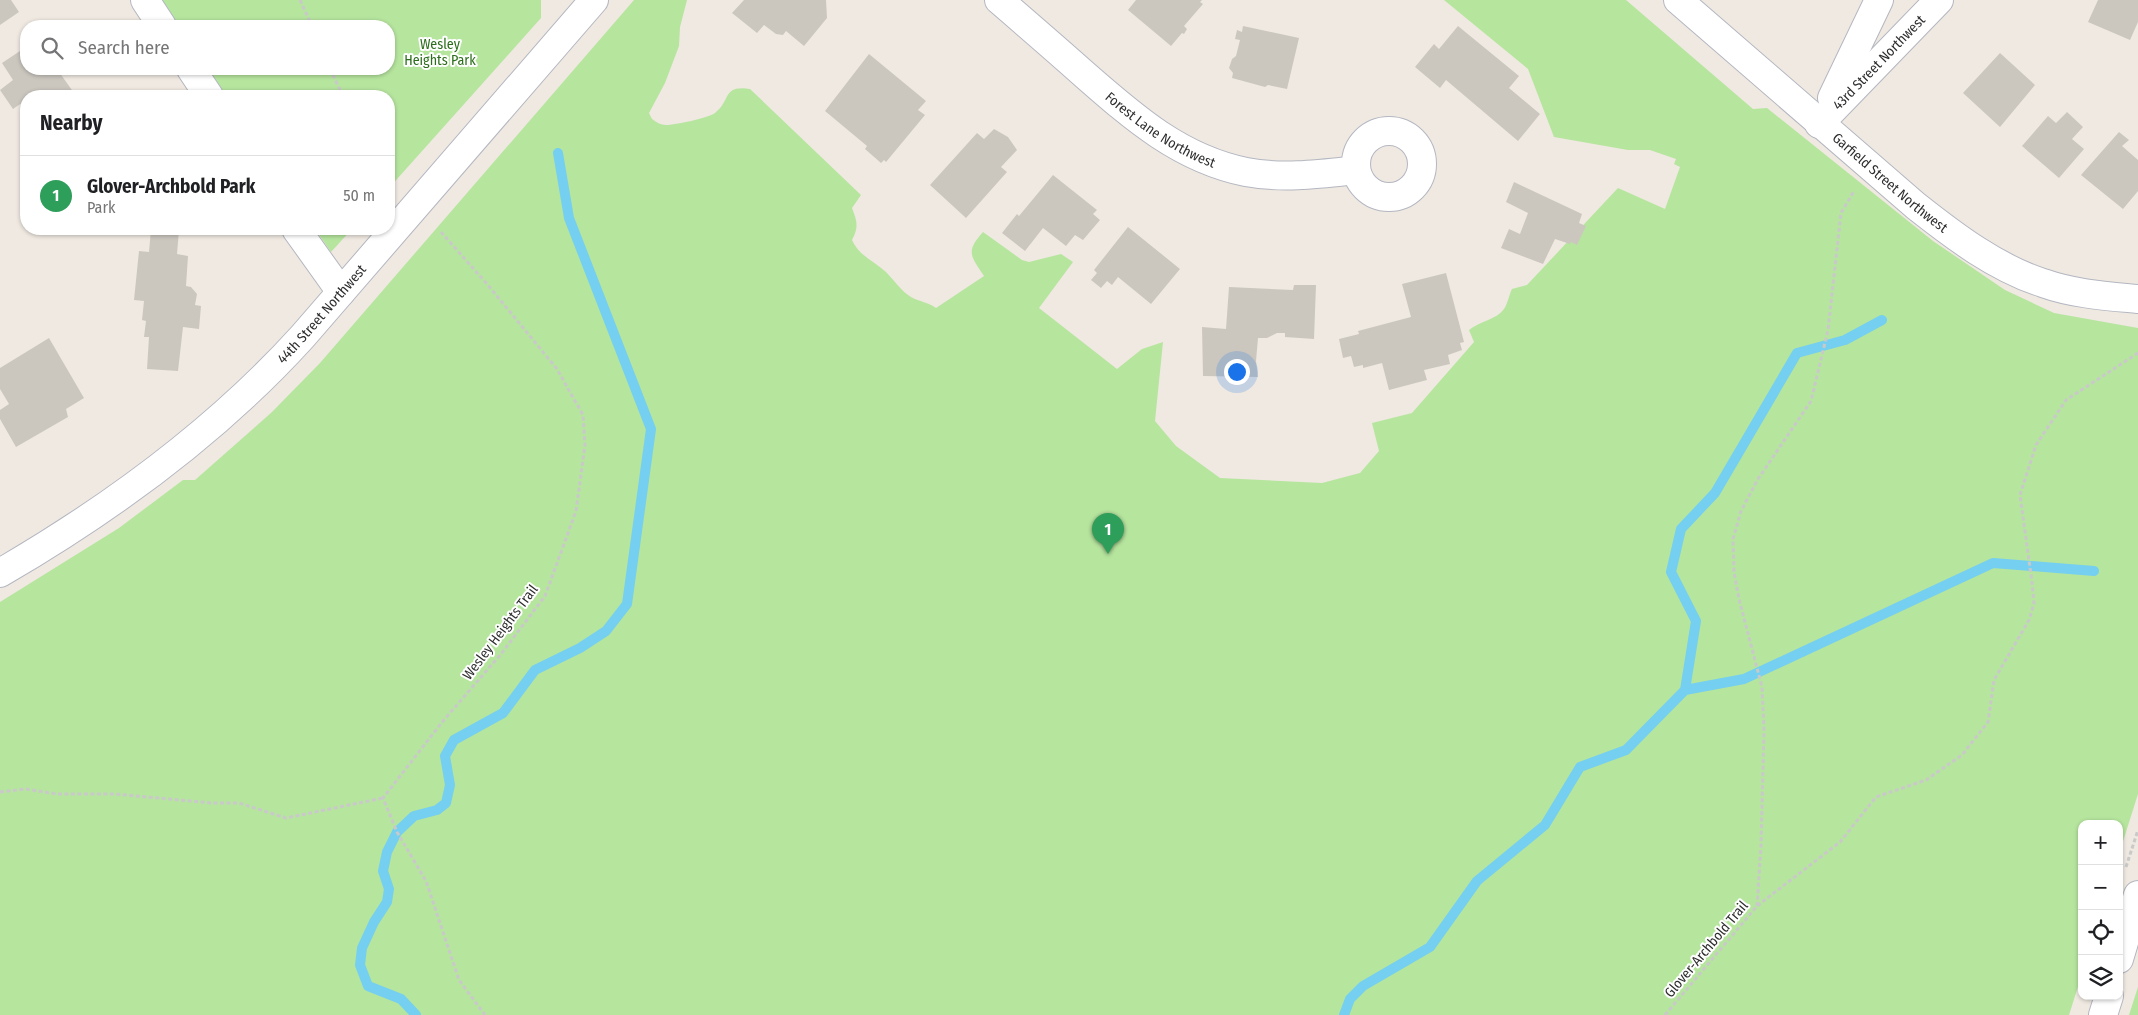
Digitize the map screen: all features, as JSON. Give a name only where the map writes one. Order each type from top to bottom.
[{"type":"street","points":[[145,0],[158,20]]},
{"type":"street","name":"44th Street Northwest","points":[[395,230],[594,0]]},
{"type":"street","name":"Forest Lane Northwest","points":[[999,0],[1131,115],[1166,141],[1195,156],[1246,172],[1278,176],[1300,176],[1356,170]]},
{"type":"street","name":"Garfield Street Northwest","points":[[1678,0],[1819,124],[1947,231],[2015,272],[2043,283],[2075,292],[2138,299]]},
{"type":"street","points":[[1819,124],[1860,43],[1878,0]]},
{"type":"street","name":"43rd Street Northwest","points":[[1819,124],[1939,0]]},
{"type":"street","points":[[194,75],[205,90]]},
{"type":"street","points":[[300,235],[341,292]]},
{"type":"street","name":"44th Street Northwest","points":[[0,573],[53,542],[118,499],[202,434],[264,377],[390,235]]},
{"type":"street","points":[[2120,955],[2131,884]]},
{"type":"street","points":[[2103,1015],[2107,1000]]},
{"type":"path","points":[[300,0],[309,20]]},
{"type":"path","points":[[333,75],[340,90]]},
{"type":"path","points":[[1756,906],[1761,846],[1764,730],[1762,687],[1739,599],[1734,572],[1733,539],[1741,511],[1758,479],[1811,401],[1828,330],[1841,212],[1868,165]]},
{"type":"path","name":"Wesley Heights Trail","points":[[383,798],[443,721],[501,654],[545,596],[576,511],[585,445],[583,415],[556,369],[487,284],[441,232]]},
{"type":"path","name":"Glover-Archbold Trail","points":[[1665,1015],[1756,906],[1840,842],[1876,797],[1926,780],[1962,755],[1988,722],[1994,680],[2029,620],[2034,604],[2020,495],[2036,445],[2066,400],[2138,353]]},
{"type":"path","points":[[0,792],[26,790],[57,794],[115,794],[212,803],[239,803],[286,818],[383,798],[397,832],[426,881],[459,980],[485,1015]]},
{"type":"path","points":[[2131,884],[2138,830]]},
{"type":"green space","name":"Wesley Heights Park","points":[[162,0],[541,0],[541,18],[395,181],[395,90],[221,90],[210,75],[395,75],[395,20],[175,20]]},
{"type":"green space","points":[[634,0],[687,0],[680,27],[679,46],[665,83],[649,113],[652,119],[666,125],[684,123],[706,117],[715,113],[728,95],[735,89],[750,89],[861,195],[852,208],[856,231],[852,240],[855,246],[867,258],[886,272],[907,295],[936,308],[984,276],[973,259],[972,254],[974,244],[983,232],[1022,260],[1029,262],[1061,254],[1073,262],[1039,308],[1117,369],[1142,349],[1163,342],[1155,421],[1176,446],[1220,478],[1322,483],[1360,473],[1379,451],[1372,423],[1412,413],[1474,342],[1469,330],[1501,313],[1512,289],[1527,285],[1618,188],[1665,209],[1680,167],[1674,164],[1676,159],[1650,150],[1628,150],[1554,137],[1528,69],[1444,0],[1626,0],[1753,109],[1767,108],[1933,241],[2005,290],[2054,313],[2138,328],[2138,794],[2123,841],[2123,820],[2078,820],[2078,987],[2069,1015],[0,1015],[0,602],[119,528],[183,480],[195,480],[272,412],[320,363]]},
{"type":"green space","points":[[319,235],[347,235],[331,252]]},
{"type":"green space","points":[[2138,987],[2138,1015],[2129,1015]]},
{"type":"building","points":[[0,0],[11,0],[19,12],[0,25]]},
{"type":"building","points":[[744,0],[826,0],[827,18],[804,46],[786,31],[783,35],[776,34],[764,25],[757,33],[732,13]]},
{"type":"building","points":[[1136,0],[1202,0],[1200,2],[1203,4],[1184,26],[1187,29],[1184,34],[1182,33],[1171,46],[1128,10]]},
{"type":"building","points":[[2098,0],[2138,0],[2138,22],[2130,40],[2088,22]]},
{"type":"building","points":[[1243,26],[1299,38],[1287,89],[1268,85],[1265,87],[1232,78],[1233,73],[1229,68],[1232,59],[1236,56],[1240,40],[1235,39],[1237,30],[1242,32]]},
{"type":"building","points":[[1458,26],[1519,76],[1509,88],[1540,114],[1518,141],[1446,80],[1440,88],[1415,67],[1434,44],[1439,49]]},
{"type":"building","points":[[20,51],[20,75],[61,75],[72,90],[20,90],[20,104],[13,109],[0,90],[13,80],[2,63]]},
{"type":"building","points":[[2000,53],[2035,85],[2000,127],[1963,93]]},
{"type":"building","points":[[869,54],[926,101],[918,110],[925,115],[886,162],[884,160],[881,163],[865,149],[867,146],[825,111]]},
{"type":"building","points":[[2067,112],[2083,127],[2072,139],[2084,149],[2059,178],[2022,146],[2048,116],[2056,123]]},
{"type":"building","points":[[994,129],[1008,137],[1017,150],[1001,167],[1007,172],[966,218],[930,185],[977,133],[984,139]]},
{"type":"building","points":[[2119,132],[2129,140],[2122,146],[2138,160],[2138,191],[2123,209],[2081,175]]},
{"type":"building","points":[[1053,175],[1097,210],[1093,214],[1100,220],[1083,240],[1075,235],[1066,246],[1043,228],[1025,251],[1002,233],[1017,214],[1019,216]]},
{"type":"building","points":[[1514,182],[1582,214],[1579,223],[1586,226],[1577,245],[1555,239],[1543,264],[1501,248],[1509,229],[1520,234],[1528,213],[1506,202]]},
{"type":"building","points":[[1128,227],[1180,269],[1151,304],[1118,277],[1112,285],[1107,281],[1101,288],[1091,280],[1097,273],[1094,270]]},
{"type":"building","points":[[150,235],[179,235],[177,254],[188,256],[186,286],[191,287],[197,294],[195,305],[201,306],[199,329],[183,327],[178,371],[147,369],[149,337],[144,337],[146,321],[142,320],[144,301],[134,300],[139,251],[149,252]]},
{"type":"building","points":[[1446,273],[1464,342],[1460,343],[1462,350],[1448,355],[1450,364],[1424,370],[1427,380],[1389,390],[1382,363],[1363,368],[1363,365],[1354,367],[1351,356],[1343,358],[1339,339],[1359,334],[1358,331],[1411,317],[1402,284]]},
{"type":"building","points":[[1294,285],[1316,285],[1314,339],[1285,337],[1285,333],[1277,333],[1267,338],[1258,338],[1256,361],[1258,377],[1203,376],[1202,327],[1226,329],[1229,287],[1293,290]]},
{"type":"building","points":[[49,338],[84,398],[66,409],[68,417],[16,447],[0,419],[0,410],[9,404],[0,389],[0,368]]},
{"type":"waterway","points":[[416,1015],[401,999],[368,986],[360,965],[362,948],[374,922],[387,902],[389,889],[383,871],[387,852],[397,832],[414,816],[437,810],[446,803],[450,785],[445,756],[454,740],[503,713],[535,670],[580,648],[606,631],[627,604],[651,429],[569,218],[558,153]]},
{"type":"waterway","points":[[1685,690],[1696,621],[1671,572],[1681,529],[1715,493],[1797,353],[1845,340],[1882,320]]},
{"type":"waterway","points":[[1344,1015],[1350,999],[1363,986],[1430,947],[1477,881],[1545,825],[1580,767],[1626,750],[1685,690],[1744,679],[1993,563],[2094,571]]},
{"type":"place","name":"Glover-Archbold Park","points":[[1108,554]]}]
